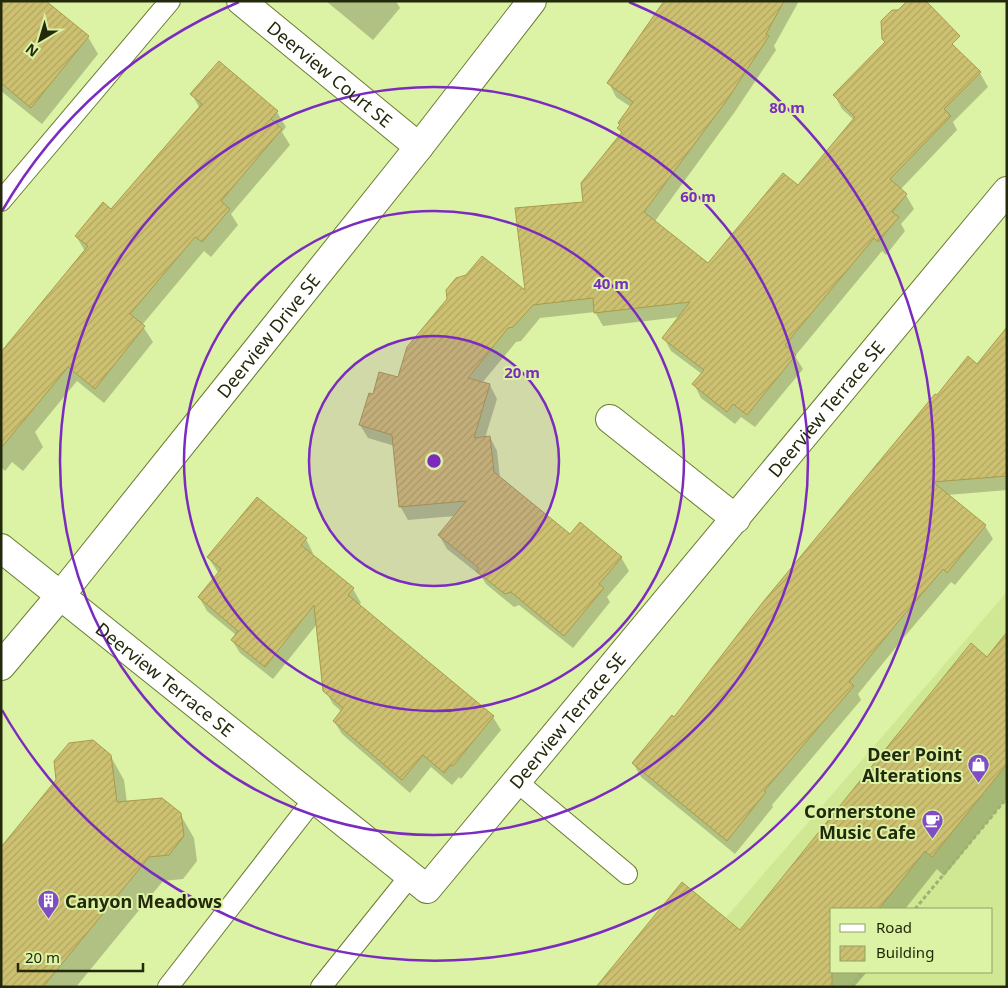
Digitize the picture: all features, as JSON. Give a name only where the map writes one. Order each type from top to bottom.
[{"type":"street","name":"Deerview Court SE","points":[[241,1],[419,147]]},
{"type":"street","name":"Deerview Drive SE","points":[[1,666],[60,596],[419,147],[532,1]]},
{"type":"street","name":"Deerview Terrace SE","points":[[1,548],[427,889],[1007,191]]},
{"type":"street","points":[[610,419],[736,519]]},
{"type":"lane","points":[[2,199],[170,1]]},
{"type":"lane","points":[[516,782],[628,874]]},
{"type":"lane","points":[[168,987],[314,799]]},
{"type":"lane","points":[[321,987],[410,876]]},
{"type":"path","points":[[916,908],[1007,798]]},
{"type":"path","points":[[851,987],[862,973]]},
{"type":"shaded area","points":[[1007,592],[1007,987],[666,987]]},
{"type":"building","points":[[1,1],[46,1],[89,36],[31,108],[1,83]]},
{"type":"building","points":[[664,1],[784,1],[766,34],[769,36],[727,100],[644,212],[708,263],[783,173],[798,185],[855,117],[833,95],[885,42],[882,39],[881,21],[892,10],[898,10],[907,1],[926,1],[960,36],[952,44],[981,72],[944,109],[951,116],[890,179],[907,194],[892,212],[899,217],[878,242],[874,238],[785,345],[796,355],[747,415],[733,404],[727,412],[692,384],[704,370],[662,338],[690,302],[594,313],[593,298],[533,305],[513,327],[508,328],[468,378],[490,384],[474,438],[490,436],[494,472],[570,534],[580,522],[622,557],[599,584],[604,588],[564,636],[511,592],[505,594],[476,571],[479,568],[438,535],[466,501],[399,507],[392,435],[359,425],[369,393],[373,394],[379,372],[398,377],[407,347],[447,299],[446,290],[456,278],[466,275],[482,256],[525,290],[515,208],[583,202],[581,183],[622,132],[617,128],[620,125],[618,123],[633,102],[607,83]]},
{"type":"building","points":[[219,61],[278,111],[271,119],[282,129],[221,201],[230,209],[202,242],[195,237],[130,314],[145,326],[95,389],[68,367],[1,448],[1,352],[88,246],[75,236],[103,202],[111,209],[202,104],[190,94]]},
{"type":"building","points":[[1007,327],[1007,476],[933,482],[986,525],[947,573],[943,569],[898,622],[849,682],[854,686],[764,791],[766,792],[727,841],[632,763],[672,715],[674,717],[763,602],[935,394],[937,395],[968,356],[977,364]]},
{"type":"building","points":[[257,497],[307,538],[301,545],[354,588],[348,595],[494,716],[453,766],[451,765],[444,773],[423,755],[402,780],[333,721],[343,708],[323,691],[314,605],[265,667],[231,640],[238,631],[198,597],[221,569],[207,557]]},
{"type":"building","points":[[1007,632],[1007,764],[932,857],[925,851],[880,908],[830,908],[830,973],[832,973],[832,987],[596,987],[682,882],[740,930],[971,643],[987,657]]},
{"type":"building","name":"Canyon Meadows","points":[[93,740],[111,755],[117,802],[162,798],[181,813],[184,836],[169,855],[149,857],[43,987],[1,987],[1,847],[56,780],[54,761],[69,743]]},
{"type":"place","name":"Deer Point Alterations","points":[[978,783]]},
{"type":"place","name":"Cornerstone Music Cafe","points":[[932,840]]},
{"type":"place","name":"Canyon Meadows","points":[[49,920]]}]
